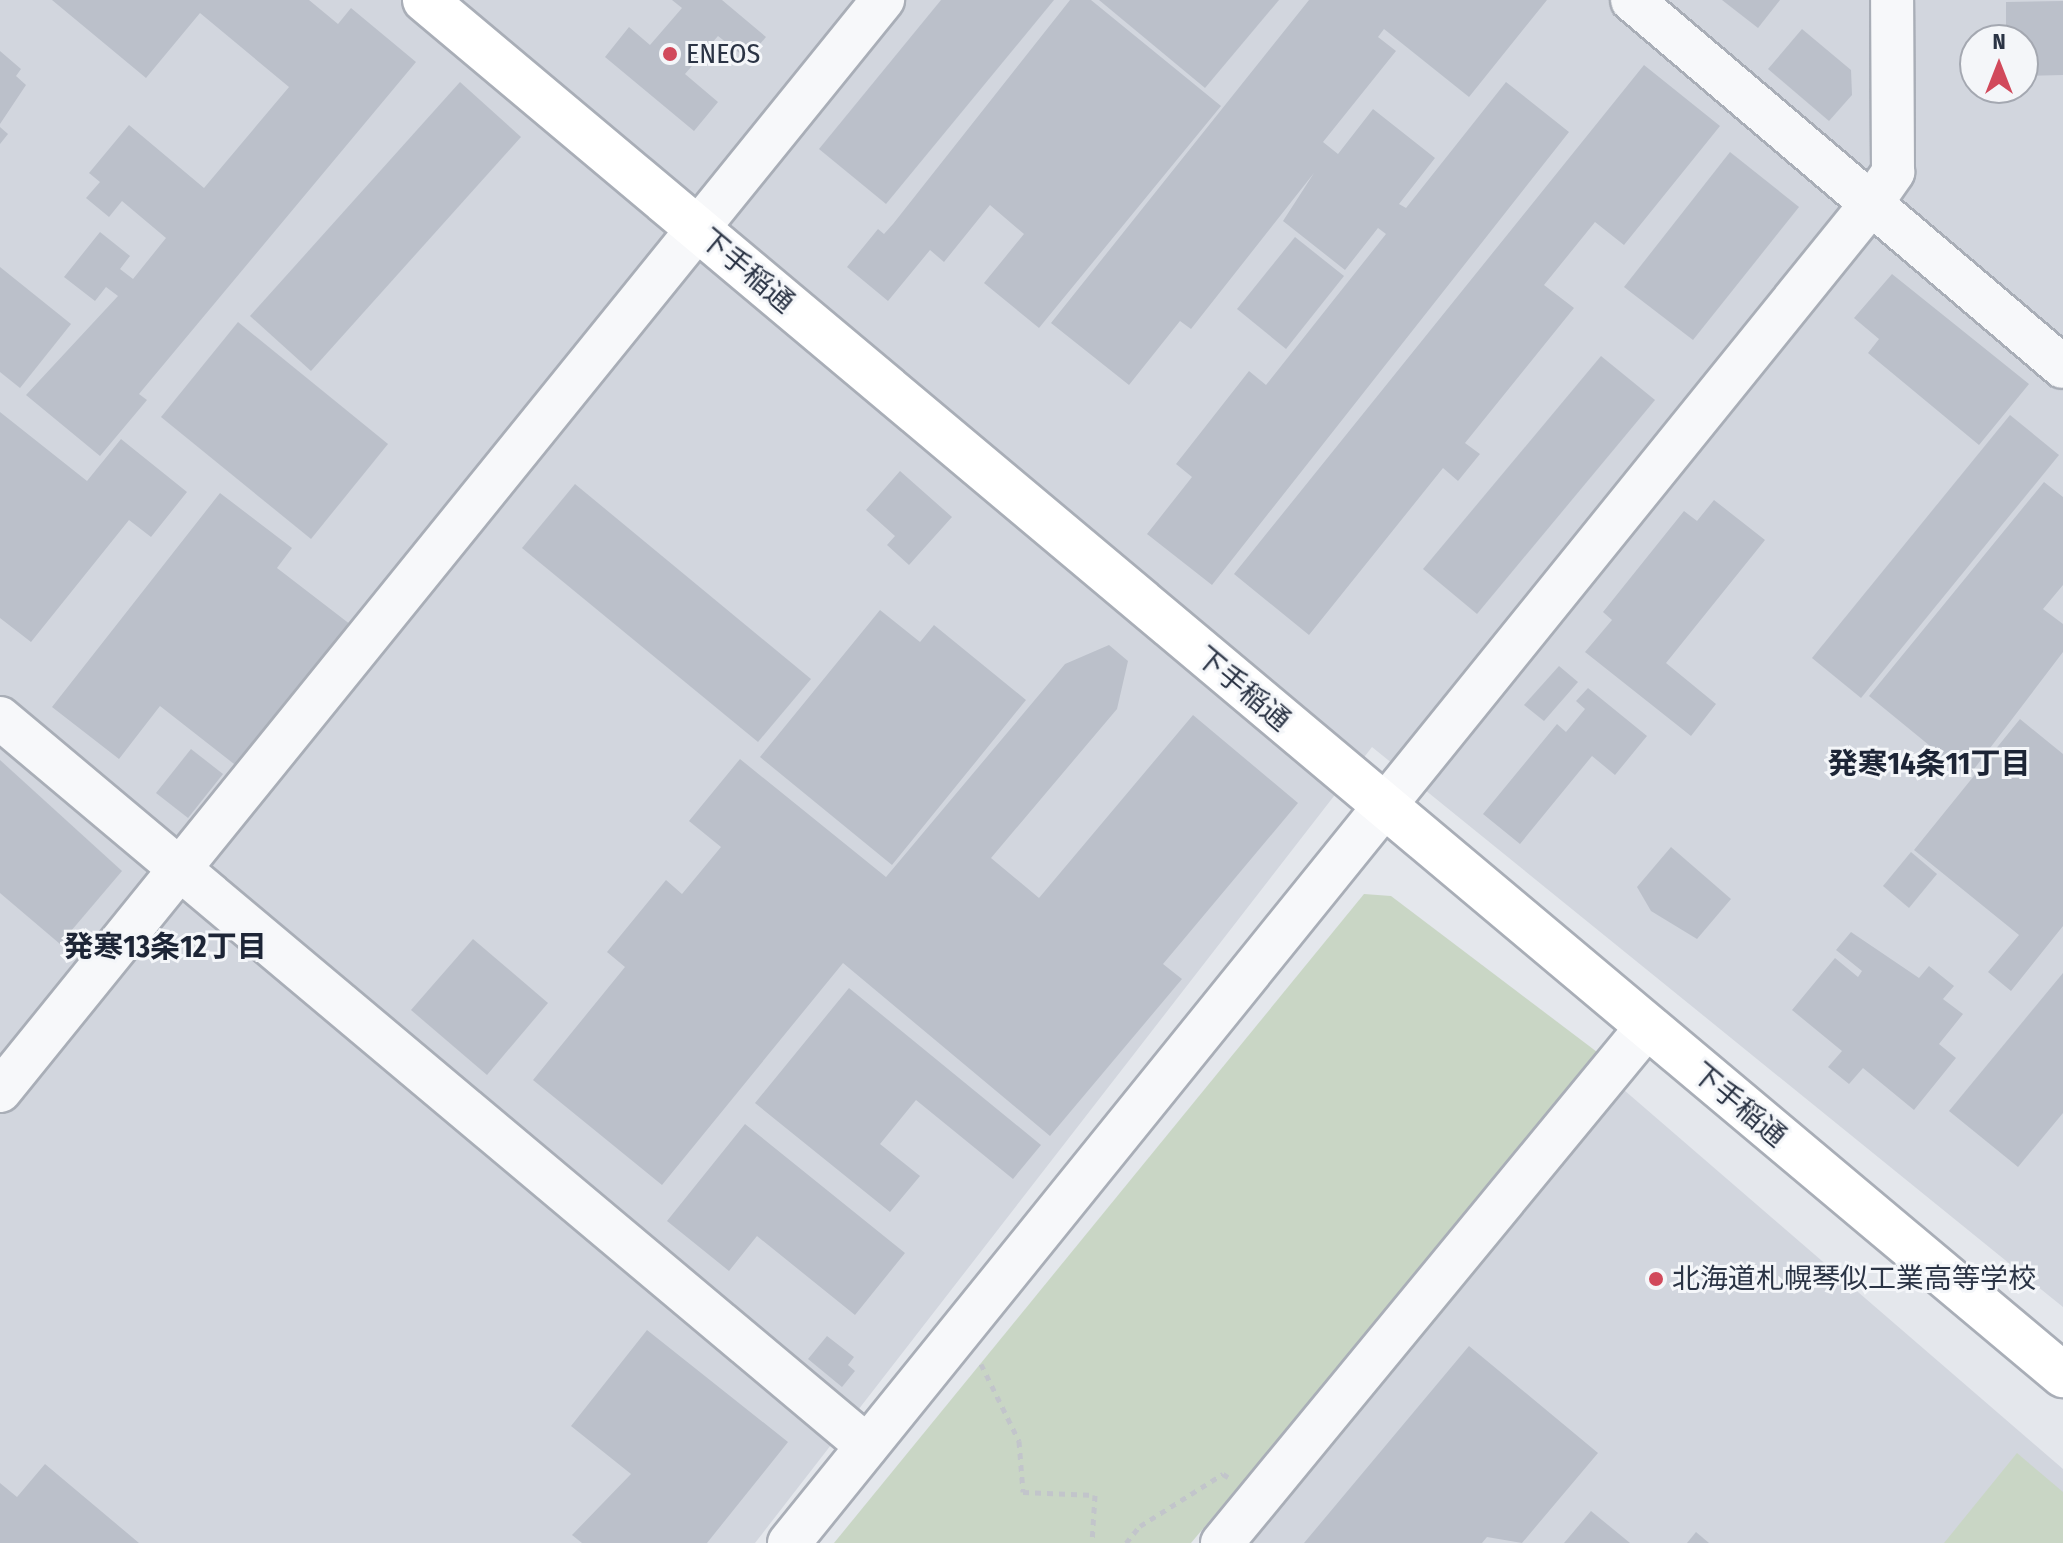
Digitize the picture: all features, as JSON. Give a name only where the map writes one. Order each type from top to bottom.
[{"type":"main road","name":"下手稲通","points":[[425,0],[2063,1375]]},
{"type":"street","points":[[0,1091],[883,0]]},
{"type":"street","points":[[1632,0],[2063,367]]},
{"type":"street","points":[[789,1543],[1871,204],[1893,172],[1892,0]]},
{"type":"street","points":[[0,718],[867,1446]]},
{"type":"street","points":[[1222,1543],[1646,1028]]},
{"type":"path","points":[[963,1327],[1019,1441],[1023,1492],[1095,1495],[1092,1543]]},
{"type":"path","points":[[1126,1543],[1140,1526],[1223,1474],[1259,1499]]},
{"type":"shaded area","points":[[0,0],[2063,0],[2063,1307],[1372,747],[755,1543],[0,1543]]},
{"type":"shaded area","name":"北海道札幌琴似工業高等学校","points":[[1624,1090],[2063,1469],[2063,1543],[1252,1543]]},
{"type":"green space","points":[[1364,894],[1391,896],[1601,1055],[1191,1543],[834,1543]]},
{"type":"green space","points":[[2017,1453],[2063,1492],[2063,1543],[1944,1543]]},
{"type":"building","points":[[52,0],[309,0],[338,24],[351,8],[416,62],[139,394],[147,400],[100,456],[26,395],[118,296],[106,287],[95,301],[64,277],[100,232],[130,256],[120,269],[133,279],[166,238],[122,201],[109,217],[86,198],[100,182],[89,173],[129,125],[204,188],[289,87],[200,13],[146,78]]},
{"type":"building","points":[[672,0],[722,0],[766,37],[747,59],[718,36],[685,74],[718,102],[694,131],[605,57],[629,27],[650,45],[682,8]]},
{"type":"building","points":[[941,0],[1054,0],[886,204],[819,149]]},
{"type":"building","points":[[1070,0],[1091,0],[1221,106],[1039,328],[984,283],[1024,234],[990,205],[944,262],[930,250],[888,301],[847,267],[878,229],[884,234],[893,224]]},
{"type":"building","points":[[1099,0],[1279,0],[1205,88]]},
{"type":"building","points":[[1309,0],[1547,0],[1469,97],[1384,29],[1378,37],[1396,51],[1323,142],[1338,154],[1373,109],[1435,158],[1399,204],[1406,208],[1506,82],[1569,132],[1212,585],[1147,534],[1192,477],[1176,464],[1249,371],[1266,385],[1386,234],[1378,228],[1345,270],[1283,221],[1314,173],[1191,329],[1180,321],[1129,385],[1051,323]]},
{"type":"building","points":[[1722,0],[1780,0],[1758,28]]},
{"type":"building","points":[[2063,1],[2063,75],[2039,76],[2039,24],[2006,24],[2006,2]]},
{"type":"building","points":[[1802,29],[1851,70],[1852,95],[1829,121],[1768,69]]},
{"type":"building","points":[[0,51],[21,69],[16,76],[26,85],[0,124]]},
{"type":"building","points":[[1644,65],[1720,126],[1624,245],[1595,222],[1544,285],[1574,308],[1465,443],[1480,454],[1458,481],[1443,468],[1309,635],[1234,574]]},
{"type":"building","points":[[460,82],[521,137],[311,371],[250,316]]},
{"type":"building","points":[[0,127],[8,134],[0,144]]},
{"type":"building","points":[[1730,152],[1799,207],[1693,340],[1624,287]]},
{"type":"building","points":[[1295,237],[1344,276],[1286,349],[1237,309]]},
{"type":"building","points":[[0,267],[71,324],[20,388],[0,372]]},
{"type":"building","points":[[1892,274],[2029,384],[1979,445],[1868,353],[1879,339],[1854,318]]},
{"type":"building","points":[[238,322],[388,444],[311,539],[161,417]]},
{"type":"building","points":[[1601,356],[1655,400],[1477,614],[1423,569]]},
{"type":"building","points":[[0,412],[87,481],[121,439],[187,492],[151,537],[129,520],[31,642],[0,618]]},
{"type":"building","points":[[2010,415],[2059,455],[1861,698],[1812,658]]},
{"type":"building","points":[[900,471],[952,517],[909,565],[887,545],[895,536],[866,510]]},
{"type":"building","points":[[2044,482],[2063,497],[2063,585],[2043,609],[2063,624],[2063,652],[1968,777],[1869,696]]},
{"type":"building","points":[[575,484],[811,679],[758,742],[522,548]]},
{"type":"building","points":[[220,493],[292,548],[277,568],[355,628],[243,771],[160,706],[119,759],[52,707]]},
{"type":"building","points":[[1714,500],[1765,540],[1666,663],[1716,704],[1691,736],[1585,652],[1612,620],[1603,612],[1684,511],[1697,521]]},
{"type":"building","points":[[880,610],[920,642],[934,625],[1026,700],[892,865],[760,757]]},
{"type":"building","points":[[1109,645],[1128,661],[1117,709],[991,858],[1039,898],[1193,715],[1298,803],[1163,964],[1182,979],[1050,1136],[843,963],[662,1185],[533,1080],[625,967],[607,952],[666,880],[682,894],[721,847],[689,821],[740,759],[886,877],[1065,664]]},
{"type":"building","points":[[1559,666],[1578,682],[1544,721],[1524,705]]},
{"type":"building","points":[[1588,688],[1647,736],[1615,775],[1592,756],[1520,844],[1483,814],[1557,724],[1566,732],[1585,709],[1576,701]]},
{"type":"building","points":[[2020,719],[2063,754],[2063,926],[2011,991],[1988,972],[2019,935],[1914,850]]},
{"type":"building","points":[[191,749],[223,774],[188,818],[156,793]]},
{"type":"building","points":[[0,760],[122,871],[60,944],[0,893]]},
{"type":"building","points":[[1671,847],[1731,899],[1697,939],[1651,911],[1637,887]]},
{"type":"building","points":[[1911,852],[1937,874],[1909,908],[1883,886]]},
{"type":"building","points":[[1851,932],[1919,978],[1929,966],[1954,986],[1943,999],[1963,1014],[1939,1044],[1956,1058],[1914,1110],[1863,1068],[1849,1084],[1828,1067],[1842,1051],[1792,1010],[1835,958],[1858,977],[1862,971],[1836,950]]},
{"type":"building","points":[[473,939],[548,1003],[487,1075],[411,1010]]},
{"type":"building","points":[[2063,973],[2063,1113],[2018,1167],[1949,1111]]},
{"type":"building","points":[[849,988],[1041,1145],[1013,1179],[916,1100],[880,1144],[920,1176],[890,1212],[755,1103]]},
{"type":"building","points":[[745,1124],[905,1253],[855,1315],[757,1236],[729,1271],[667,1221]]},
{"type":"building","points":[[647,1330],[788,1442],[707,1543],[582,1543],[572,1535],[631,1474],[571,1426]]},
{"type":"building","points":[[827,1336],[854,1357],[848,1365],[855,1371],[842,1387],[808,1359]]},
{"type":"building","points":[[1469,1346],[1598,1453],[1522,1543],[1487,1537],[1482,1543],[1304,1543]]},
{"type":"building","points":[[45,1464],[139,1543],[0,1543],[0,1483],[17,1497]]},
{"type":"building","points":[[1591,1511],[1630,1543],[1564,1543]]},
{"type":"building","points":[[1696,1532],[1709,1543],[1687,1543]]},
{"type":"place","name":"ENEOS","points":[[670,54]]},
{"type":"place","name":"北海道札幌琴似工業高等学校","points":[[1656,1279]]},
{"type":"district","name":"発寒14条11丁目","points":[[1929,764]]},
{"type":"district","name":"発寒13条12丁目","points":[[165,947]]}]
